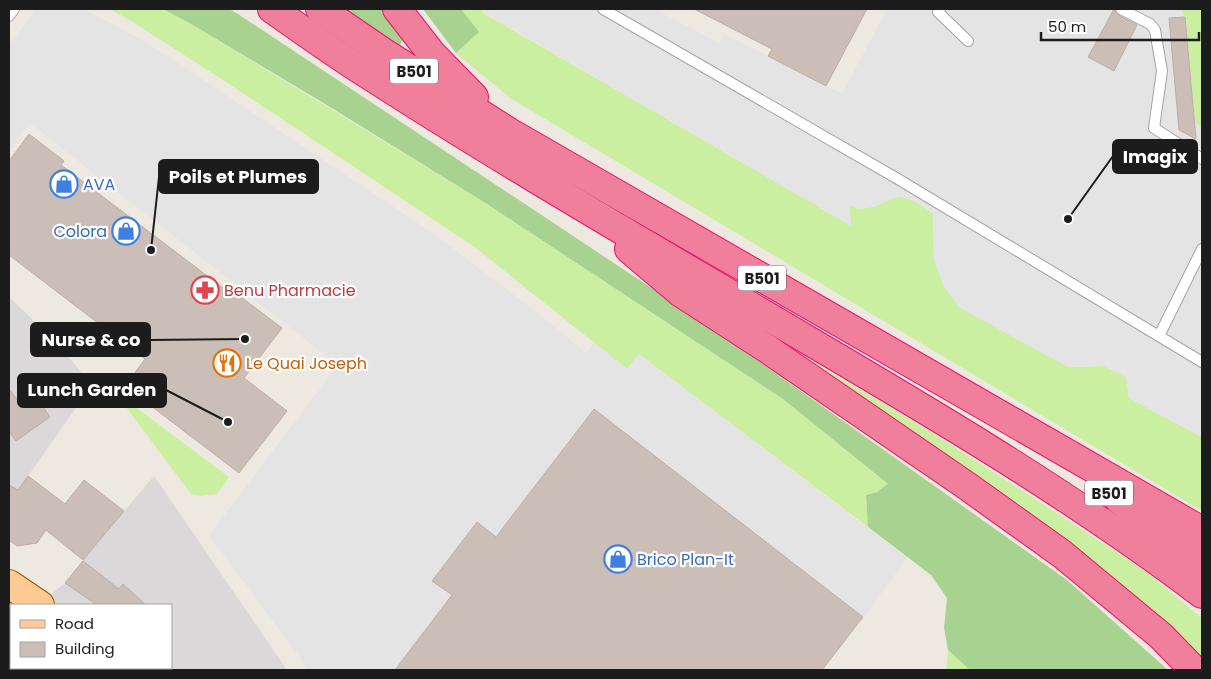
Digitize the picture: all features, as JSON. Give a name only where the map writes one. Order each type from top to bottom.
[{"type":"highway","name":"B501","points":[[272,9],[371,77],[568,198],[886,386],[1057,492],[1144,550],[1202,594]]},
{"type":"highway","name":"B501","points":[[320,9],[383,52],[509,132],[1016,424],[1202,562]]},
{"type":"highway","points":[[397,9],[432,54],[509,132]]},
{"type":"highway","points":[[568,198],[681,293],[967,486],[1062,554],[1161,636],[1194,670]]},
{"type":"highway","points":[[1016,424],[1202,531]]},
{"type":"main road","points":[[9,584],[39,604]]},
{"type":"lane","points":[[9,16],[14,9]]},
{"type":"lane","points":[[603,9],[898,179],[1202,362]]},
{"type":"lane","points":[[940,9],[938,12],[968,41]]},
{"type":"lane","points":[[1121,9],[1150,24],[1155,30],[1162,71],[1154,128],[1202,159]]},
{"type":"lane","points":[[1159,336],[1202,249]]},
{"type":"shaded area","points":[[36,9],[83,9],[121,28],[168,56],[437,236],[586,353],[594,343],[627,369],[639,354],[907,558],[864,617],[592,410],[496,536],[477,522],[432,581],[452,596],[395,670],[307,670],[301,659],[209,535],[338,365],[30,123],[9,151],[9,45]]},
{"type":"shaded area","points":[[483,9],[654,9],[719,43],[724,34],[842,94],[887,9],[1182,10],[1185,17],[1195,123],[1202,127],[1202,437],[1129,398],[1126,377],[1104,366],[1068,367],[960,308],[944,287],[934,260],[933,213],[914,201],[899,196],[873,207],[860,209],[849,205],[851,226],[483,12]]},
{"type":"shaded area","points":[[9,297],[54,340],[92,385],[9,503]]},
{"type":"shaded area","points":[[154,476],[287,670],[9,670],[9,584],[39,604],[65,583]]},
{"type":"green space","points":[[109,9],[163,9],[193,25],[487,204],[783,399],[889,485],[877,492],[866,495],[868,527],[639,354],[627,369],[476,248],[220,78],[128,19]]},
{"type":"green space","points":[[163,9],[229,9],[238,14],[715,330],[1067,580],[1168,670],[970,670],[948,650],[944,628],[947,598],[931,575],[868,527],[866,495],[877,492],[888,484],[783,399],[487,204],[325,104]]},
{"type":"green space","points":[[341,9],[382,9],[403,39],[399,47]]},
{"type":"green space","points":[[423,9],[461,9],[479,32],[456,53]]},
{"type":"green space","points":[[461,9],[483,9],[483,13],[851,225],[849,205],[873,207],[899,196],[914,201],[933,213],[934,260],[1068,367],[1104,366],[1126,377],[1129,398],[1202,437],[1202,511],[510,98],[456,53],[478,32]]},
{"type":"green space","points":[[1180,9],[1202,9],[1202,127],[1195,123],[1185,17]]},
{"type":"green space","points":[[779,342],[925,428],[1145,571],[1202,618],[1202,664]]},
{"type":"green space","points":[[114,391],[229,477],[217,494],[201,496],[191,494]]},
{"type":"green space","points":[[948,650],[970,670],[946,670]]},
{"type":"building","points":[[694,9],[867,9],[826,86],[768,56],[772,49]]},
{"type":"building","points":[[1114,9],[1118,15],[1137,25],[1114,71],[1088,57]]},
{"type":"building","points":[[1185,17],[1196,139],[1179,130],[1169,18]]},
{"type":"building","points":[[29,134],[64,161],[61,165],[239,300],[241,297],[282,328],[244,378],[287,411],[239,473],[125,386],[145,359],[9,255],[9,161]]},
{"type":"building","points":[[9,389],[20,403],[33,392],[50,417],[16,441],[9,431]]},
{"type":"building","name":"Brico Plan-It","points":[[594,409],[863,617],[822,670],[395,670],[452,595],[432,581],[477,522],[496,537]]},
{"type":"building","points":[[28,476],[65,504],[84,480],[124,511],[83,560],[46,530],[37,543],[17,546],[9,540],[9,485],[18,490]]},
{"type":"building","points":[[83,561],[119,589],[123,584],[145,604],[96,604],[65,583]]},
{"type":"place","name":"AVA","points":[[64,184]]},
{"type":"place","name":"Imagix","points":[[1068,219]]},
{"type":"place","name":"Colora","points":[[126,231]]},
{"type":"place","name":"Poils et Plumes","points":[[151,250]]},
{"type":"place","name":"Benu Pharmacie","points":[[205,290]]},
{"type":"place","name":"Nurse & co","points":[[245,339]]},
{"type":"place","name":"Le Quai Joseph","points":[[227,363]]},
{"type":"place","name":"Lunch Garden","points":[[228,422]]},
{"type":"place","name":"Brico Plan-It","points":[[618,559]]}]
